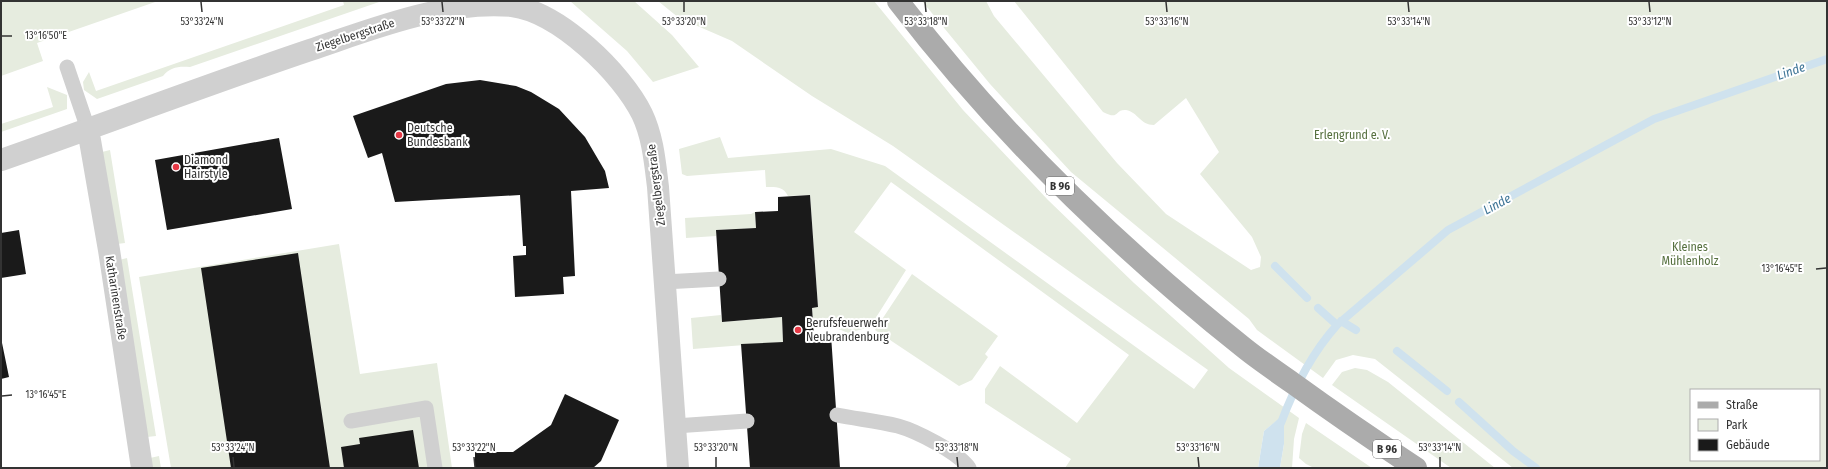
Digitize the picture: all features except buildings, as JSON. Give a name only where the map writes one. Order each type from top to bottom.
[{"type":"main road","name":"B 96","points":[[898,1],[978,97],[1060,186],[1144,265],[1244,348],[1358,430],[1416,468]]},
{"type":"street","name":"Ziegelbergstraße","points":[[1,160],[278,61],[371,29],[420,15],[459,6],[489,3],[529,10],[560,26],[578,39],[609,70],[630,94],[642,115],[654,154],[658,187],[678,468]]},
{"type":"street","name":"Katharinenstraße","points":[[88,130],[109,250],[142,468]]},
{"type":"lane","points":[[67,67],[88,130]]},
{"type":"lane","points":[[664,282],[718,279]]},
{"type":"lane","points":[[351,421],[426,408],[435,468]]},
{"type":"lane","points":[[837,415],[898,426],[937,443],[965,463],[968,468]]},
{"type":"lane","points":[[675,426],[747,421]]},
{"type":"green space","points":[[1,1],[158,1],[37,43],[43,61],[1,76]]},
{"type":"green space","points":[[343,1],[382,1],[190,67],[175,68],[163,76],[97,99],[84,90],[83,82],[89,72],[96,91],[344,5]]},
{"type":"green space","points":[[570,1],[634,1],[672,35],[699,67],[653,82],[627,51]]},
{"type":"green space","points":[[658,1],[874,1],[963,110],[1048,200],[1134,283],[1229,368],[1299,418],[1294,439],[1292,468],[1280,468],[1284,444],[1284,415],[1264,431],[1258,468],[1065,468],[1071,459],[985,403],[985,389],[1000,366],[1077,423],[1129,355],[891,182],[854,232],[906,270],[870,327],[848,333],[827,324],[813,325],[812,308],[818,307],[810,195],[788,196],[784,190],[776,187],[766,187],[765,170],[687,176],[682,174],[679,149],[720,137],[728,158],[831,149],[885,166],[1194,389],[1208,370],[893,146],[812,96],[732,41],[679,18]]},
{"type":"green space","points":[[922,1],[986,1],[994,16],[1117,163],[1166,214],[1251,270],[1260,267],[1261,257],[1252,237],[1200,174],[1219,152],[1186,98],[1154,125],[1145,123],[1130,111],[1122,110],[1115,115],[1103,112],[1014,1],[1827,1],[1827,468],[1513,468],[1375,359],[1353,355],[1336,360],[1323,378],[1257,330],[1249,319],[1071,172],[990,84]]},
{"type":"green space","points":[[47,87],[67,95],[67,109],[1,132],[1,124],[53,107]]},
{"type":"green space","points":[[110,150],[125,243],[117,244],[102,152]]},
{"type":"green space","points":[[755,212],[756,228],[716,230],[716,236],[686,238],[685,218],[751,214]]},
{"type":"green space","points":[[339,244],[360,374],[437,363],[452,468],[171,468],[139,277]]},
{"type":"green space","points":[[127,258],[156,436],[147,437],[119,260]]},
{"type":"green space","points":[[912,274],[998,336],[985,354],[988,357],[972,380],[959,386],[875,330]]},
{"type":"green space","points":[[721,315],[722,322],[782,317],[783,342],[693,349],[691,318]]},
{"type":"green space","points":[[1355,368],[1367,370],[1388,382],[1495,468],[1451,468],[1332,385],[1342,372]]},
{"type":"green space","points":[[1306,423],[1372,468],[1314,468],[1306,464],[1299,458],[1302,434]]},
{"type":"green space","points":[[159,456],[161,468],[152,468],[150,458]]},
{"type":"water","points":[[1284,414],[1284,444],[1280,468],[1258,468],[1264,431]]},
{"type":"waterway","name":"Linde","points":[[1281,423],[1304,371],[1337,325],[1448,230],[1654,119],[1827,59]]},
{"type":"waterway","points":[[1275,266],[1307,298]]},
{"type":"waterway","points":[[1318,308],[1337,325]]},
{"type":"waterway","points":[[1341,321],[1356,330]]},
{"type":"waterway","points":[[1397,351],[1447,391]]},
{"type":"waterway","points":[[1459,402],[1513,451],[1536,468]]},
{"type":"place","name":"Deutsche Bundesbank","points":[[399,135]]},
{"type":"place","name":"Diamond Hairstyle","points":[[176,167]]},
{"type":"place","name":"Berufsfeuerwehr Neubrandenburg","points":[[798,330]]},
{"type":"park label","name":"Erlengrund e. V.","points":[[1352,135]]},
{"type":"park label","name":"Kleines Mühlenholz","points":[[1690,254]]}]
